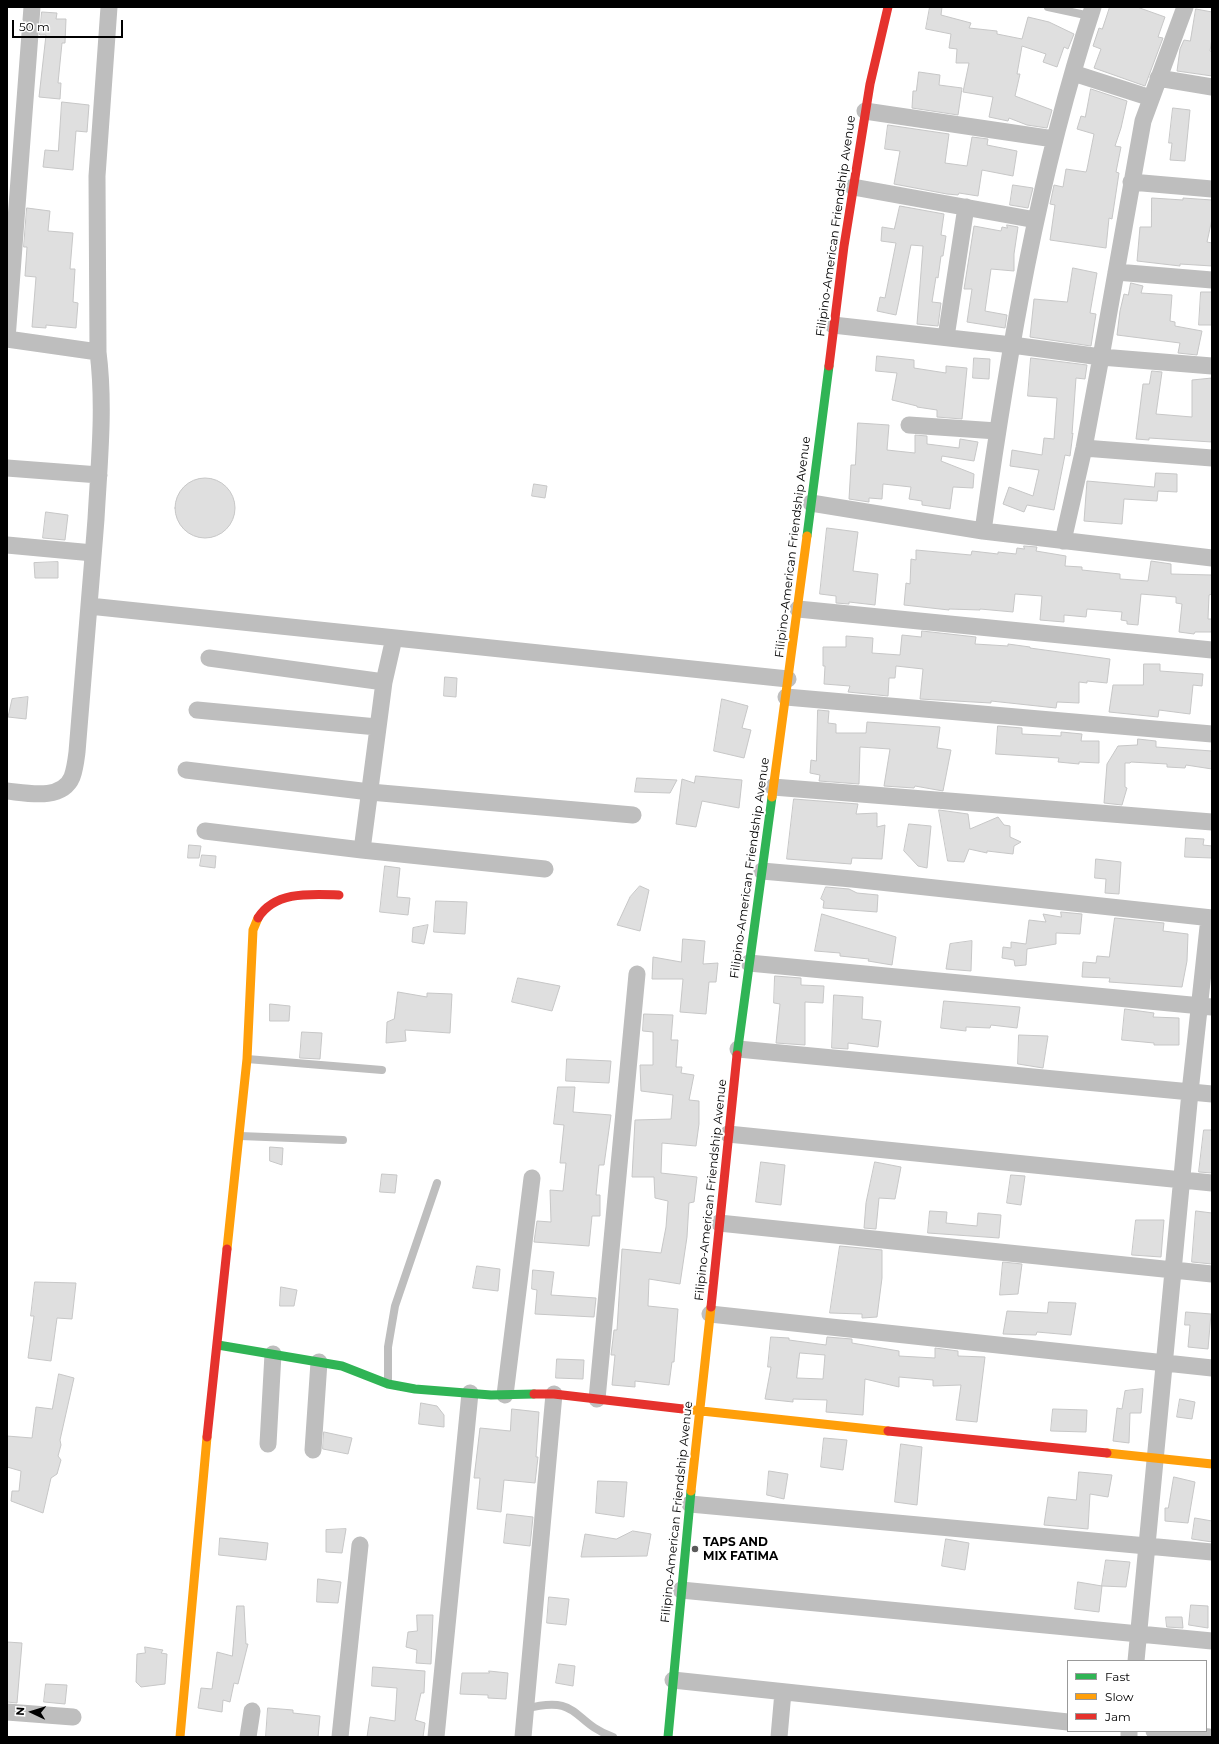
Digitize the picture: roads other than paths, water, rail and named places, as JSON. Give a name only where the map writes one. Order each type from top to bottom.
[{"type":"street","points":[[32,7],[7,339],[98,352]]},
{"type":"street","points":[[7,791],[43,794],[55,792],[64,787],[72,778],[77,752],[99,475],[101,376],[98,352],[97,176],[109,7]]},
{"type":"street","name":"Filipino-American Friendship Avenue","points":[[668,1737],[681,1590],[738,1049],[798,609],[833,325],[865,112],[876,53],[888,7]]},
{"type":"street","points":[[1063,541],[1084,448],[1142,121],[1185,7]]},
{"type":"street","points":[[983,531],[997,431],[1036,220],[1054,139],[1091,12]]},
{"type":"street","points":[[1073,73],[1151,98]]},
{"type":"street","points":[[1158,78],[1212,87]]},
{"type":"street","points":[[865,112],[1054,139]]},
{"type":"street","points":[[1131,182],[1212,189]]},
{"type":"street","points":[[853,187],[1036,220]]},
{"type":"street","points":[[946,337],[966,207]]},
{"type":"street","points":[[1116,272],[1212,280]]},
{"type":"street","points":[[833,325],[946,337],[1101,357],[1212,366]]},
{"type":"street","points":[[908,425],[997,431]]},
{"type":"street","points":[[1084,448],[1212,458]]},
{"type":"street","points":[[7,468],[99,475]]},
{"type":"street","points":[[811,503],[983,531],[1212,558]]},
{"type":"street","points":[[7,545],[93,553]]},
{"type":"street","points":[[89,606],[788,679]]},
{"type":"street","points":[[798,609],[1212,650]]},
{"type":"street","points":[[362,850],[384,682],[394,638]]},
{"type":"street","points":[[209,658],[384,682]]},
{"type":"street","points":[[786,697],[1212,734]]},
{"type":"street","points":[[197,710],[378,727]]},
{"type":"street","points":[[186,770],[370,792],[633,816]]},
{"type":"street","points":[[773,787],[1212,822]]},
{"type":"street","points":[[205,832],[546,869]]},
{"type":"street","points":[[762,872],[852,879],[1210,918],[1206,1006],[1190,1092],[1136,1660]]},
{"type":"street","points":[[180,1737],[204,1467],[247,1059],[252,944],[255,919],[269,906],[291,895],[339,895]]},
{"type":"street","points":[[749,963],[1206,1006]]},
{"type":"street","points":[[597,1399],[637,974]]},
{"type":"street","points":[[738,1049],[1212,1094]]},
{"type":"street","points":[[728,1134],[1212,1183]]},
{"type":"street","points":[[505,1395],[532,1178]]},
{"type":"street","points":[[719,1223],[1212,1274]]},
{"type":"street","points":[[710,1314],[1212,1368]]},
{"type":"street","points":[[218,1345],[319,1362],[355,1370],[388,1384],[415,1389],[505,1395],[554,1394],[700,1411],[1212,1464]]},
{"type":"street","points":[[268,1444],[273,1354]]},
{"type":"street","points":[[313,1450],[319,1362]]},
{"type":"street","points":[[436,1737],[470,1393]]},
{"type":"street","points":[[523,1737],[554,1394]]},
{"type":"street","points":[[690,1504],[1212,1552]]},
{"type":"street","points":[[340,1737],[360,1546]]},
{"type":"street","points":[[681,1590],[1212,1641]]},
{"type":"street","points":[[673,1680],[1067,1722]]},
{"type":"street","points":[[779,1737],[783,1692]]},
{"type":"street","points":[[248,1737],[252,1710]]},
{"type":"street","points":[[7,1712],[73,1717]]},
{"type":"street","points":[[1163,1732],[1209,1737]]},
{"type":"lane","points":[[1048,7],[1091,12]]},
{"type":"lane","points":[[247,1059],[382,1070]]},
{"type":"lane","points":[[238,1136],[343,1140]]},
{"type":"lane","points":[[388,1384],[388,1347],[395,1306],[436,1183]]},
{"type":"lane","points":[[526,1709],[549,1704],[564,1706],[573,1710],[595,1728],[613,1737]]},
{"type":"place","name":"TAPS AND MIX FATIMA","points":[[695,1549]]}]
